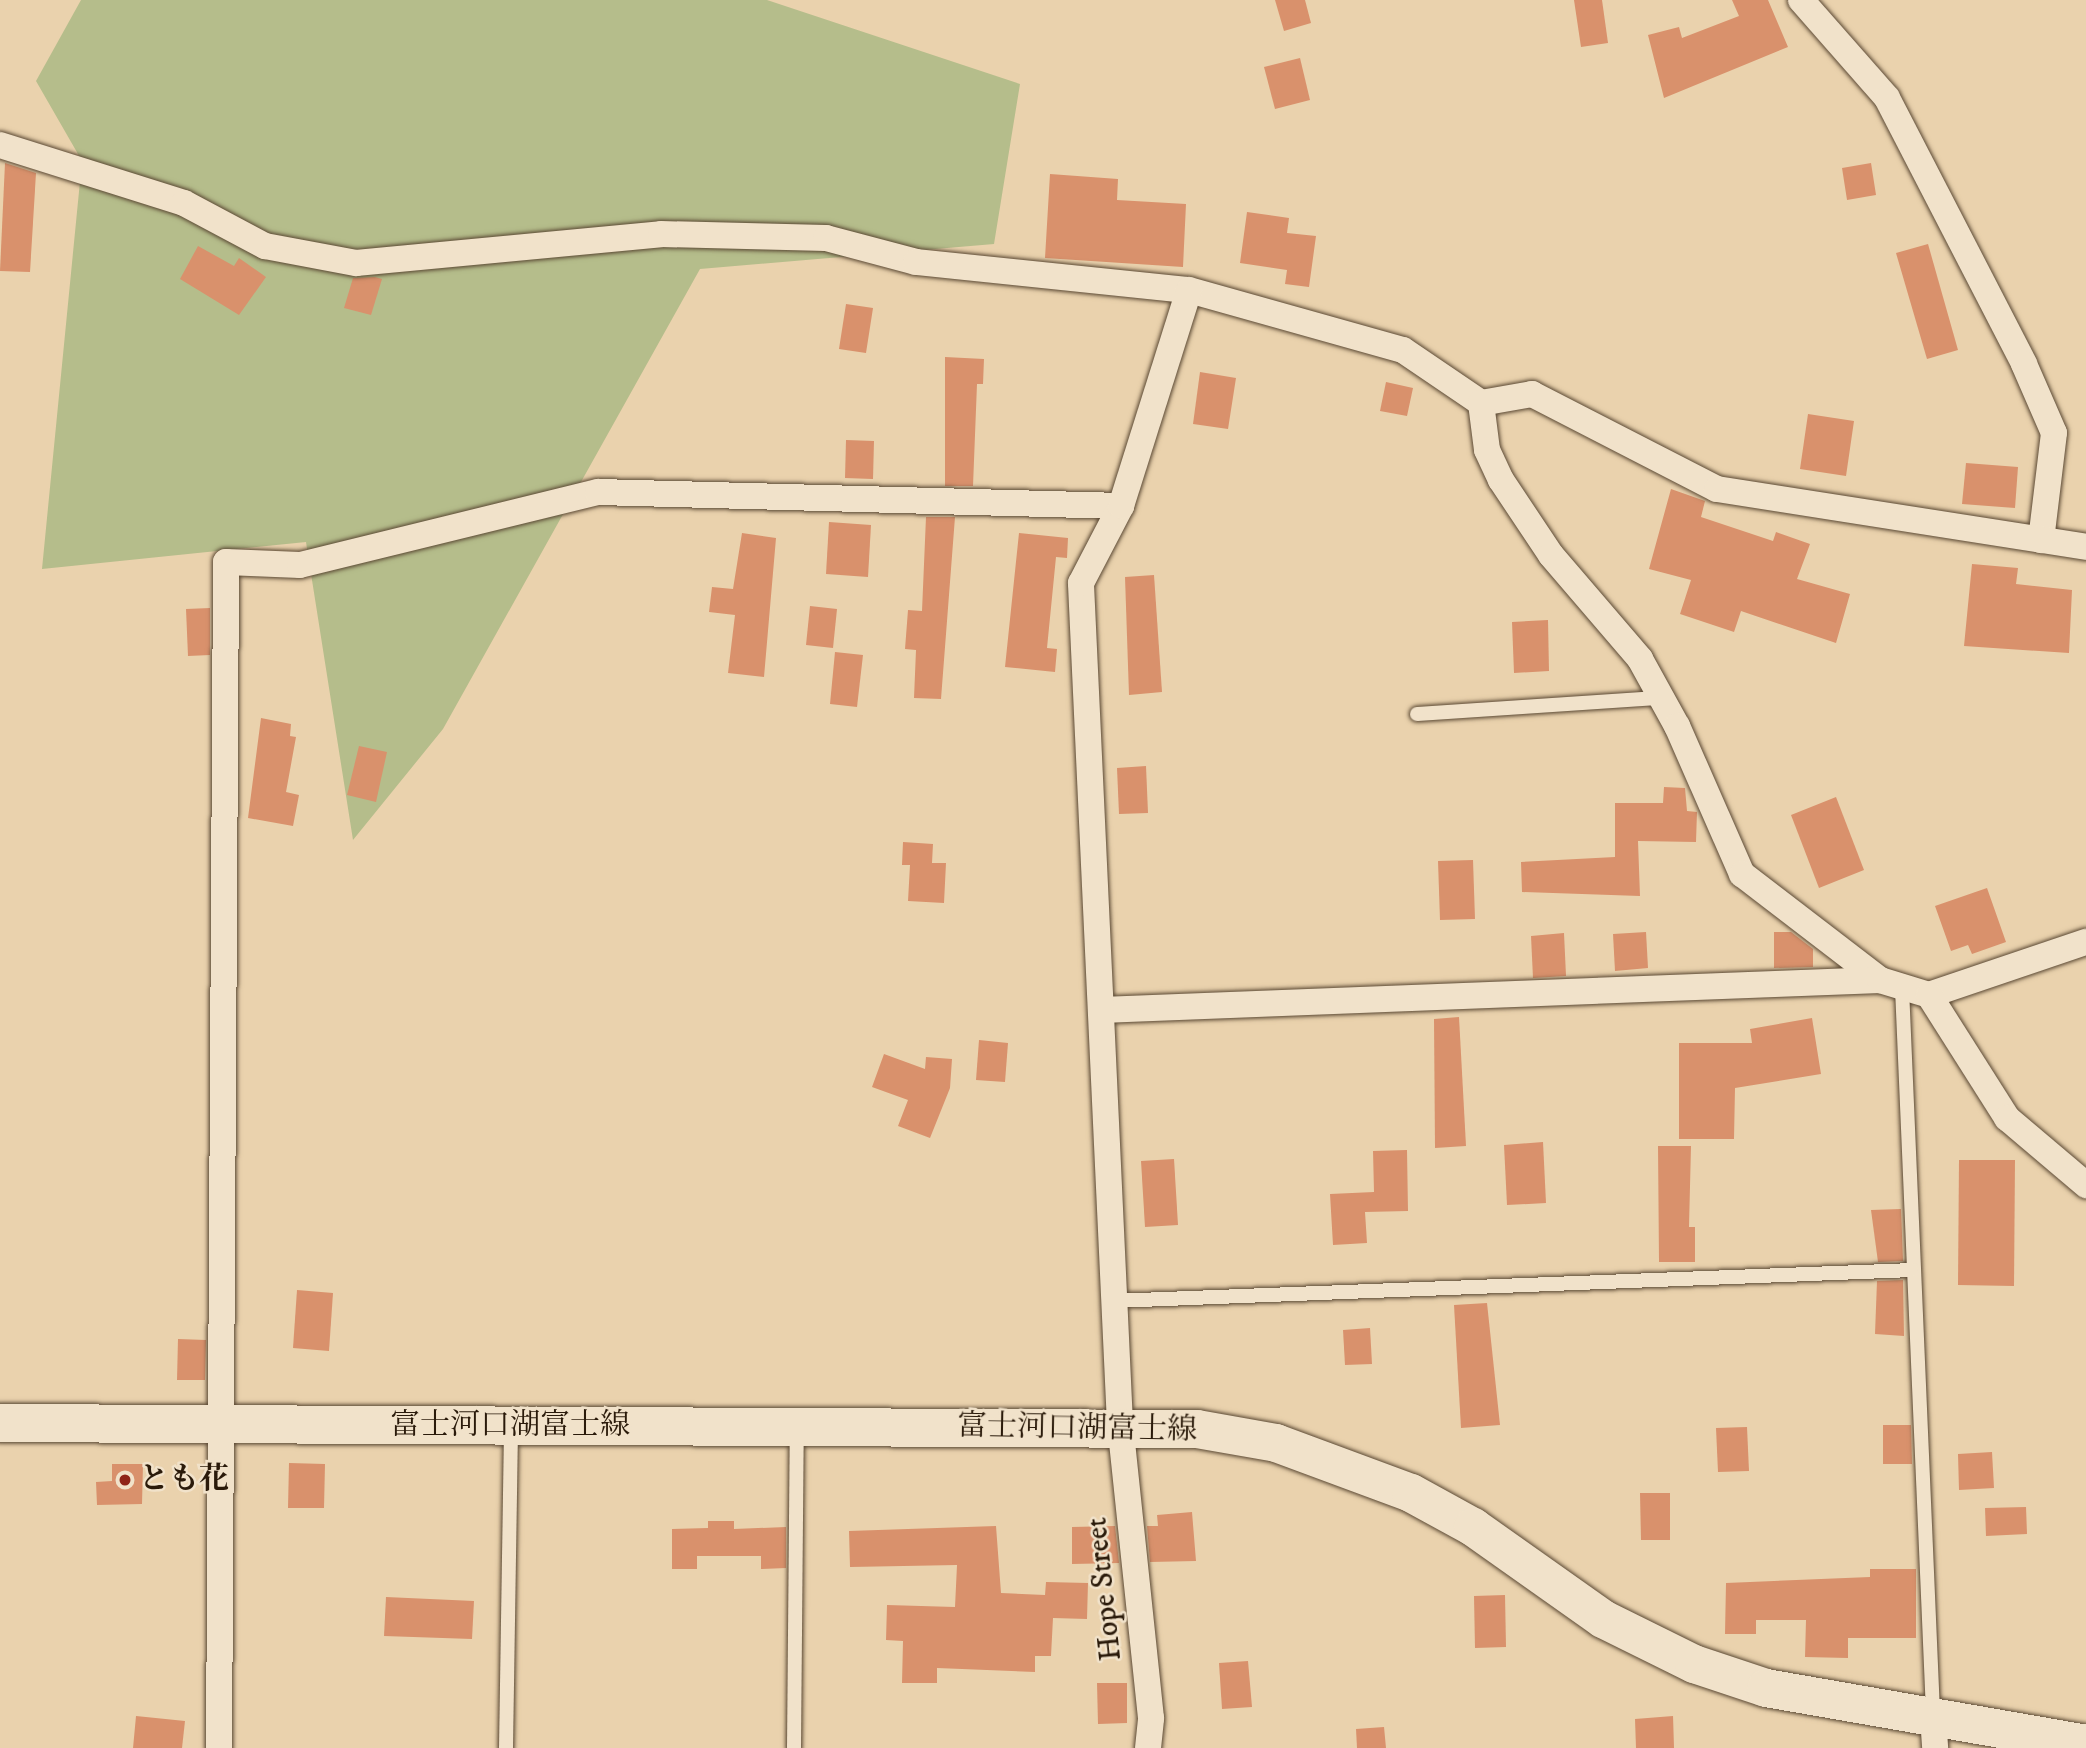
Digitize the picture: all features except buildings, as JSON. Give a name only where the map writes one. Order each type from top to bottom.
[{"type":"main road","name":"富士河口湖富士線","points":[[0,1423],[511,1427],[1120,1424],[1250,1439],[1346,1464],[1473,1527],[1603,1619],[1694,1664],[1766,1688],[1934,1732],[2086,1744]]},
{"type":"street","points":[[1801,0],[1887,98],[2024,364],[2054,433],[2041,540]]},
{"type":"street","points":[[0,145],[184,203],[265,246],[356,263],[661,234],[826,238],[916,262],[1189,290],[1403,350],[1480,403],[1532,394],[1717,489],[2086,547]]},
{"type":"street","name":"Hope Street","points":[[1148,1748],[1151,1718],[1120,1424],[1081,583],[1121,506],[1189,290]]},
{"type":"street","points":[[1480,403],[1487,450],[1501,480],[1552,555],[1640,659],[1661,698],[1742,874],[1891,984]]},
{"type":"street","points":[[219,1748],[226,562],[300,565],[598,492],[1121,506]]},
{"type":"street","points":[[1101,1010],[1891,984],[1929,995],[2086,942]]},
{"type":"street","points":[[1929,995],[2007,1118],[2086,1185]]},
{"type":"lane","points":[[1417,714],[1661,698]]},
{"type":"lane","points":[[1891,984],[1912,1270],[1934,1732]]},
{"type":"lane","points":[[1113,1301],[1912,1270]]},
{"type":"lane","points":[[794,1748],[797,1426]]},
{"type":"lane","points":[[506,1748],[511,1427]]},
{"type":"green space","points":[[81,0],[767,0],[1020,84],[994,244],[700,269],[443,729],[353,840],[306,542],[42,569],[82,161],[36,81]]},
{"type":"place","name":"とも花","points":[[125,1480]]}]
